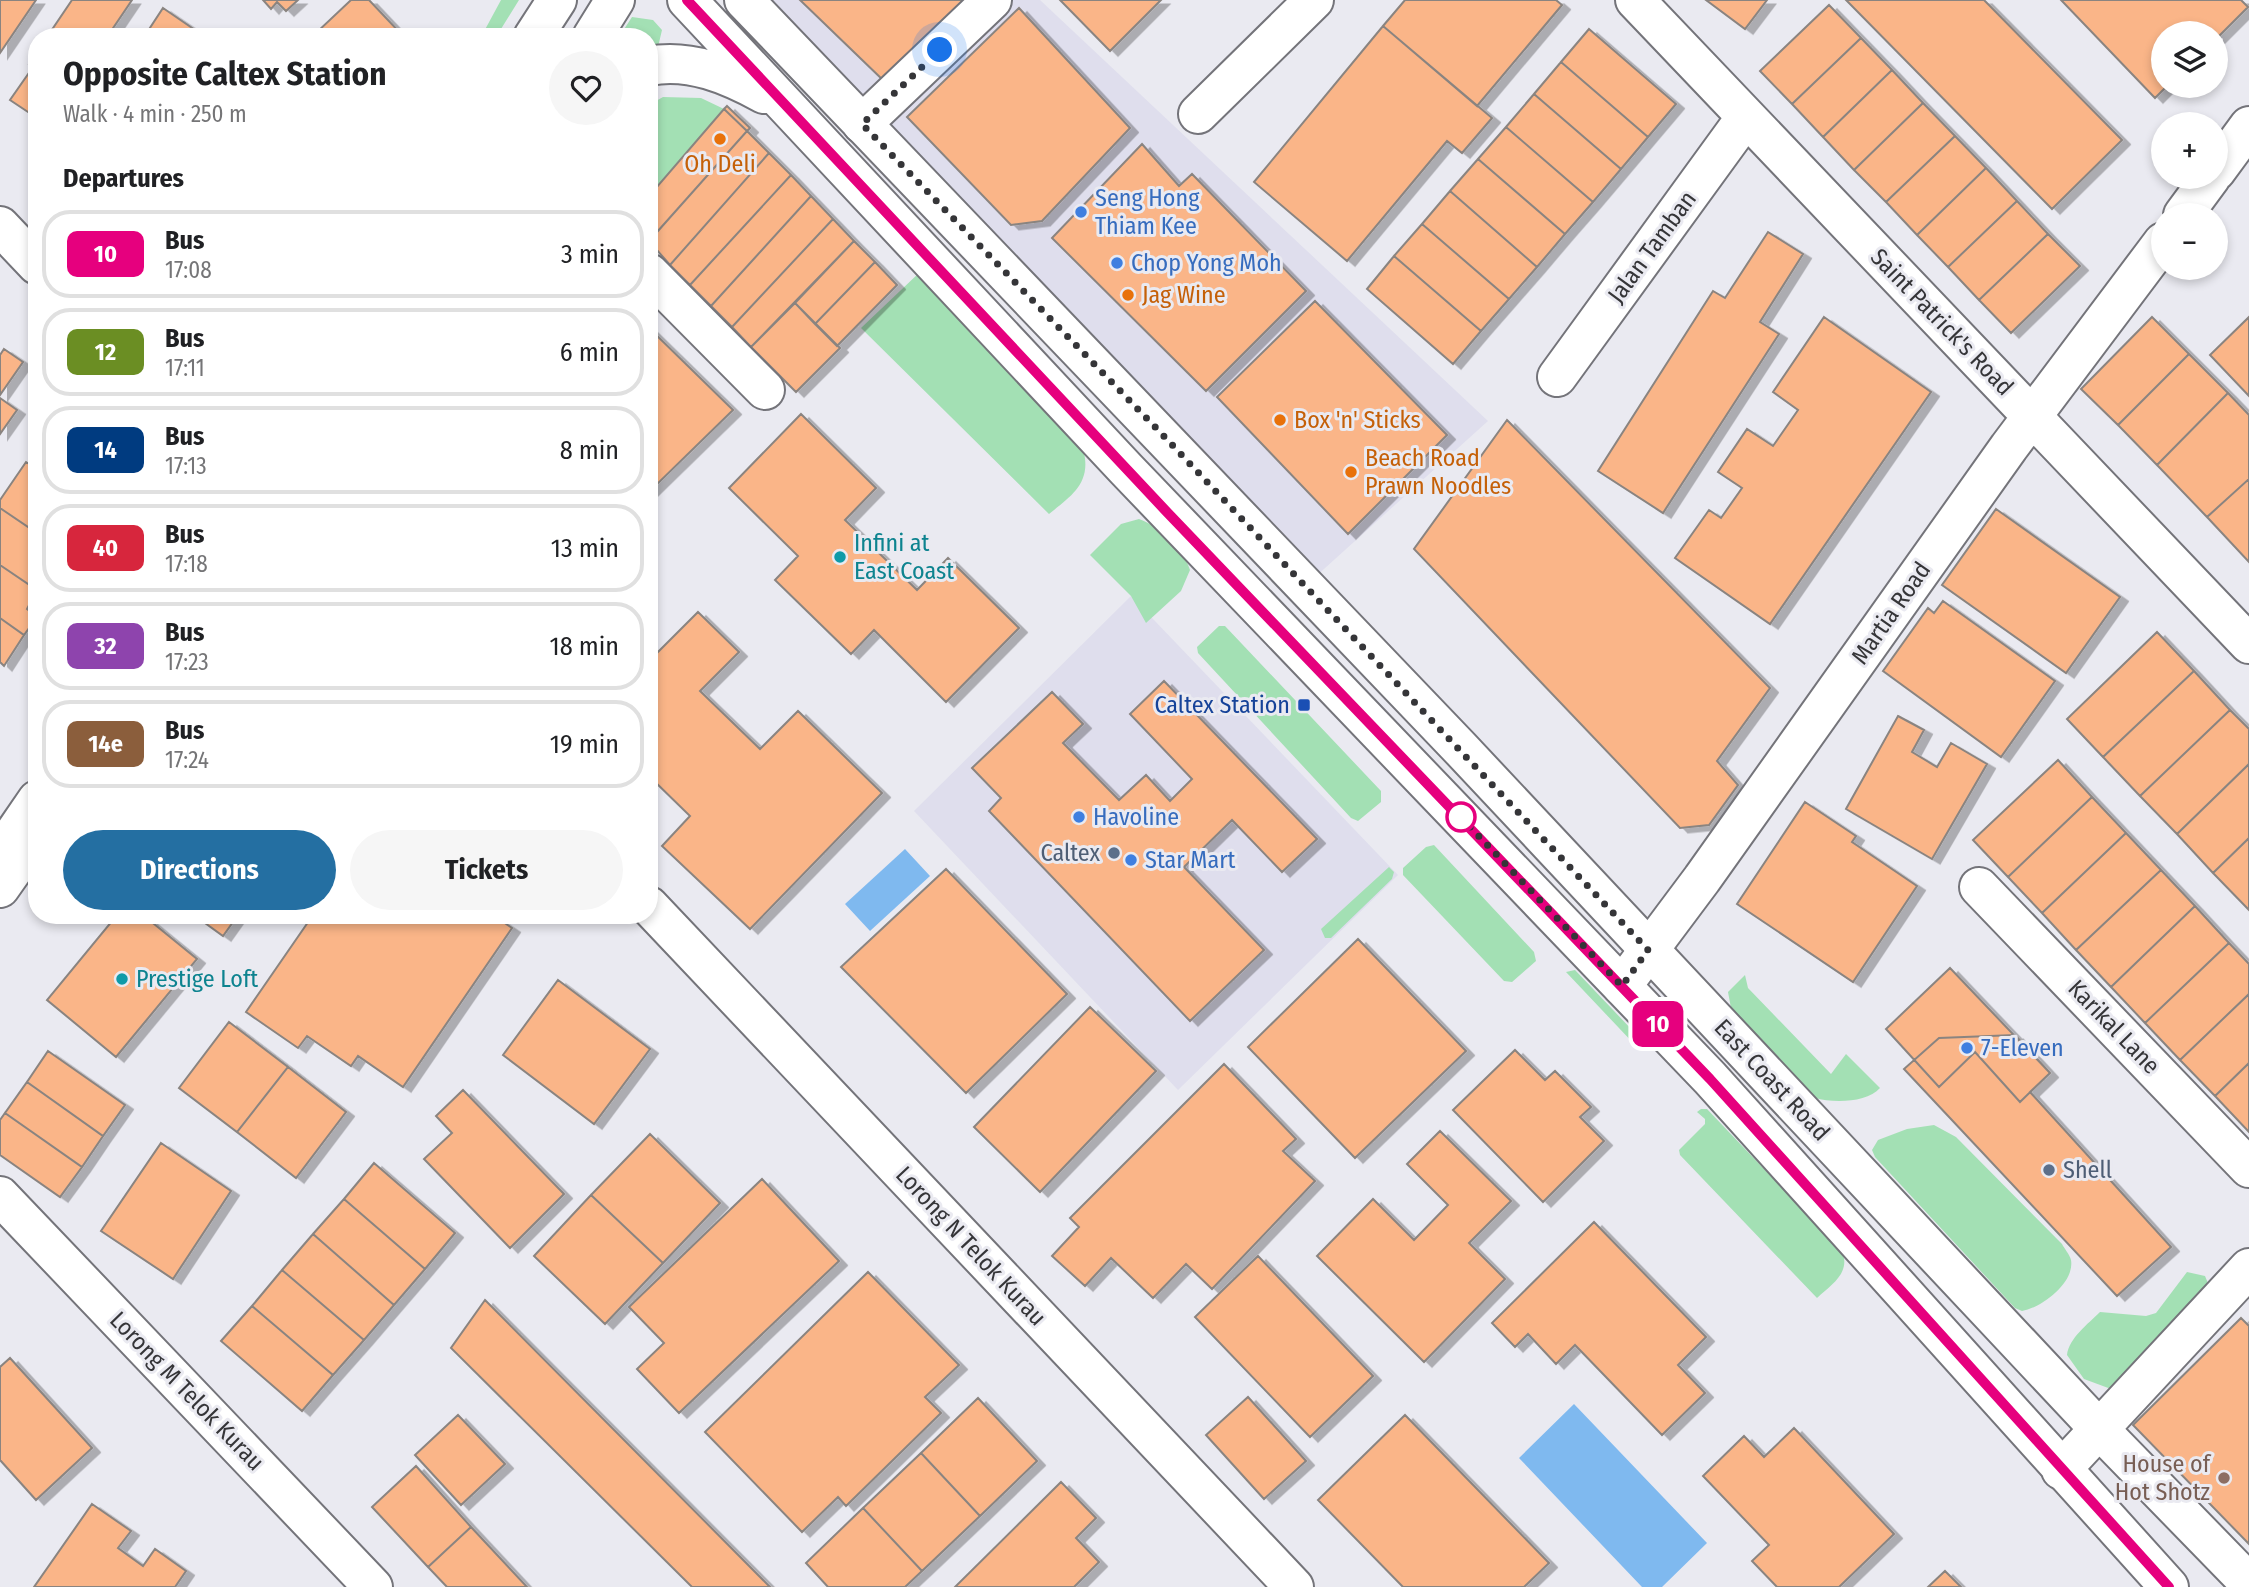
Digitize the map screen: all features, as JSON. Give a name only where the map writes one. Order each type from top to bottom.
[{"type":"street","points":[[539,28],[557,0]]},
{"type":"street","points":[[598,28],[615,0]]},
{"type":"street","name":"East Coast Road","points":[[687,0],[1174,520],[1622,986],[1900,1286],[2061,1470],[2169,1587]]},
{"type":"street","name":"East Coast Road","points":[[744,0],[1160,432],[2100,1430],[2249,1583]]},
{"type":"street","points":[[862,124],[992,0]]},
{"type":"street","points":[[1198,114],[1314,0]]},
{"type":"street","name":"Saint Patrick's Road","points":[[1635,0],[2249,644]]},
{"type":"street","points":[[658,64],[665,63],[724,73],[790,109]]},
{"type":"street","name":"Jalan Tamban","points":[[1557,377],[1746,117]]},
{"type":"street","points":[[2228,155],[2249,126]]},
{"type":"street","points":[[0,226],[28,256]]},
{"type":"street","name":"Martia Road","points":[[1622,986],[2032,417],[2151,258]]},
{"type":"street","points":[[658,282],[765,390]]},
{"type":"street","points":[[0,854],[28,813]]},
{"type":"street","points":[[0,888],[28,848]]},
{"type":"street","name":"Karikal Lane","points":[[1979,887],[2249,1168]]},
{"type":"street","name":"Lorong N Telok Kurau","points":[[658,916],[1294,1587]]},
{"type":"street","name":"Lorong M Telok Kurau","points":[[0,1196],[373,1587]]},
{"type":"street","points":[[2061,1470],[2249,1268]]},
{"type":"shaded area","points":[[766,0],[1040,0],[1488,421],[1314,578]]},
{"type":"shaded area","points":[[1131,596],[1398,875],[1178,1090],[914,811]]},
{"type":"green space","points":[[501,0],[519,0],[502,28],[486,28]]},
{"type":"green space","points":[[632,17],[653,20],[662,30],[658,47],[658,28],[625,28]]},
{"type":"green space","points":[[663,97],[701,98],[724,109],[658,186],[658,100]]},
{"type":"green space","points":[[920,272],[1084,453],[1082,481],[1071,495],[1049,514],[861,328]]},
{"type":"green space","points":[[1139,519],[1156,527],[1170,539],[1182,553],[1190,570],[1181,591],[1146,623],[1131,596],[1090,555],[1121,524]]},
{"type":"green space","points":[[1219,626],[1225,626],[1381,791],[1381,802],[1358,821],[1351,818],[1198,653],[1197,647]]},
{"type":"green space","points":[[1434,845],[1534,952],[1536,961],[1512,982],[1504,981],[1403,875],[1403,868],[1426,847]]},
{"type":"green space","points":[[1389,867],[1394,872],[1392,879],[1331,938],[1325,938],[1321,929]]},
{"type":"green space","points":[[1575,970],[1634,1032],[1636,1046],[1566,972]]},
{"type":"green space","points":[[1745,975],[1748,988],[1831,1074],[1846,1054],[1880,1088],[1867,1097],[1849,1101],[1815,1098],[1731,1008],[1728,992]]},
{"type":"green space","points":[[1707,1109],[1842,1251],[1842,1272],[1817,1298],[1680,1155],[1679,1150],[1705,1124],[1705,1119],[1697,1112]]},
{"type":"green space","points":[[1934,1125],[1956,1137],[2062,1244],[2071,1260],[2071,1269],[2062,1285],[2047,1300],[2022,1311],[2015,1308],[1875,1157],[1872,1150],[1878,1140],[1907,1129]]},
{"type":"green space","points":[[2187,1272],[2205,1276],[2210,1288],[2111,1389],[2084,1379],[2067,1355],[2071,1343],[2080,1332],[2100,1312],[2146,1316],[2156,1313]]},
{"type":"water","points":[[905,849],[930,876],[870,931],[845,904]]},
{"type":"water","points":[[1574,1404],[1707,1543],[1662,1587],[1642,1587],[1519,1458]]},
{"type":"building","points":[[0,0],[36,0],[0,53]]},
{"type":"building","points":[[72,0],[132,0],[113,28],[53,28]]},
{"type":"building","points":[[263,0],[298,0],[286,11],[277,2],[271,9]]},
{"type":"building","points":[[351,0],[369,0],[395,28],[321,28]]},
{"type":"building","points":[[800,0],[964,0],[885,82]]},
{"type":"building","points":[[1060,0],[1161,0],[1110,51]]},
{"type":"building","points":[[1405,0],[1556,0],[1562,5],[1477,106],[1383,26]]},
{"type":"building","points":[[1706,0],[1767,0],[1745,29]]},
{"type":"building","points":[[1846,0],[1984,0],[2122,140],[2052,209]]},
{"type":"building","points":[[2061,0],[2241,0],[2248,7],[2228,27],[2228,21],[2151,21],[2151,94]]},
{"type":"building","points":[[1829,5],[1861,38],[1792,104],[1760,71]]},
{"type":"building","points":[[163,8],[192,28],[150,28]]},
{"type":"building","points":[[1019,8],[1130,128],[1042,221],[1011,225],[907,117]]},
{"type":"building","points":[[1383,26],[1492,118],[1462,153],[1447,141],[1347,261],[1254,182]]},
{"type":"building","points":[[1589,29],[1676,104],[1648,137],[1561,62]]},
{"type":"building","points":[[1861,38],[1892,70],[1823,137],[1792,104]]},
{"type":"building","points":[[1561,62],[1648,137],[1621,169],[1534,94]]},
{"type":"building","points":[[1892,70],[1923,103],[1854,170],[1823,137]]},
{"type":"building","points":[[28,74],[28,112],[10,100]]},
{"type":"building","points":[[1534,94],[1621,169],[1593,202],[1506,127]]},
{"type":"building","points":[[1923,103],[1955,136],[1886,202],[1854,170]]},
{"type":"building","points":[[727,106],[750,128],[747,131],[724,109]]},
{"type":"building","points":[[724,109],[747,131],[658,231],[658,186]]},
{"type":"building","points":[[1506,127],[1593,202],[1565,234],[1478,159]]},
{"type":"building","points":[[747,131],[769,153],[670,265],[658,251],[658,231]]},
{"type":"building","points":[[1955,136],[1986,168],[1917,235],[1886,202]]},
{"type":"building","points":[[1142,144],[1179,186],[1192,174],[1306,291],[1206,391],[1052,238]]},
{"type":"building","points":[[769,153],[791,175],[690,285],[670,265]]},
{"type":"building","points":[[1478,159],[1565,234],[1537,267],[1450,191]]},
{"type":"building","points":[[1986,168],[2017,201],[1948,267],[1917,235]]},
{"type":"building","points":[[791,175],[811,196],[711,306],[690,285]]},
{"type":"building","points":[[1450,191],[1537,267],[1509,299],[1422,224]]},
{"type":"building","points":[[811,196],[833,219],[732,327],[711,306]]},
{"type":"building","points":[[2017,201],[2048,234],[1979,300],[1948,267]]},
{"type":"building","points":[[833,219],[854,241],[751,347],[732,327]]},
{"type":"building","points":[[1422,224],[1509,299],[1481,331],[1394,256]]},
{"type":"building","points":[[1768,232],[1803,254],[1760,322],[1779,334],[1663,513],[1598,471],[1713,291],[1725,298]]},
{"type":"building","points":[[2048,234],[2080,266],[2011,333],[1979,300]]},
{"type":"building","points":[[854,241],[875,262],[815,324],[795,303]]},
{"type":"building","points":[[1394,256],[1481,331],[1453,364],[1367,289]]},
{"type":"building","points":[[875,262],[897,285],[837,346],[815,324]]},
{"type":"building","points":[[1315,301],[1447,435],[1348,534],[1217,397]]},
{"type":"building","points":[[795,303],[840,348],[796,392],[751,347]]},
{"type":"building","points":[[1824,317],[1931,392],[1770,624],[1675,558],[1709,510],[1721,518],[1742,488],[1718,472],[1747,429],[1773,446],[1798,410],[1773,392]]},
{"type":"building","points":[[2152,317],[2189,354],[2118,425],[2081,389]]},
{"type":"building","points":[[2249,317],[2249,396],[2210,355]]},
{"type":"building","points":[[658,337],[733,410],[658,483]]},
{"type":"building","points":[[4,349],[23,362],[0,395],[0,355]]},
{"type":"building","points":[[2189,354],[2228,393],[2157,465],[2118,425]]},
{"type":"building","points":[[2228,393],[2249,415],[2249,479],[2207,517],[2157,465]]},
{"type":"building","points":[[0,398],[17,410],[0,434]]},
{"type":"building","name":"Infini at East Coast","points":[[801,414],[876,488],[845,520],[917,590],[948,558],[1019,628],[946,702],[874,630],[851,654],[775,580],[798,556],[729,488]]},
{"type":"building","points":[[1507,420],[1770,688],[1717,761],[1738,785],[1709,825],[1680,828],[1414,549]]},
{"type":"building","points":[[26,462],[28,463],[28,527],[0,508],[0,500]]},
{"type":"building","points":[[2249,479],[2249,562],[2207,517]]},
{"type":"building","points":[[0,508],[28,527],[28,584],[0,565]]},
{"type":"building","points":[[1996,509],[2120,597],[2066,673],[1942,585]]},
{"type":"building","points":[[0,565],[28,584],[28,629],[24,635],[0,618]]},
{"type":"building","points":[[1943,601],[2055,681],[2001,757],[1883,671],[1928,608],[1934,613]]},
{"type":"building","points":[[698,612],[739,652],[700,691],[760,749],[798,711],[882,793],[750,929],[662,846],[690,816],[658,785],[658,652]]},
{"type":"building","points":[[0,618],[24,635],[4,666],[0,662]]},
{"type":"building","points":[[2157,632],[2194,671],[2103,757],[2067,719]]},
{"type":"building","points":[[2194,671],[2230,710],[2140,796],[2103,757]]},
{"type":"building","name":"Caltex","points":[[1164,681],[1317,839],[1282,872],[1232,820],[1184,867],[1264,950],[1190,1021],[989,811],[1001,798],[972,768],[1052,692],[1083,724],[1063,743],[1119,800],[1146,775],[1170,801],[1192,779],[1130,714]]},
{"type":"building","points":[[2230,710],[2249,729],[2249,764],[2177,834],[2140,796]]},
{"type":"building","points":[[1898,716],[1924,730],[1912,752],[1937,767],[1951,743],[1987,764],[1932,859],[1846,809]]},
{"type":"building","points":[[2058,760],[2092,797],[2008,877],[1973,840]]},
{"type":"building","points":[[2249,764],[2249,838],[2213,873],[2177,834]]},
{"type":"building","points":[[2092,797],[2126,833],[2042,913],[2008,877]]},
{"type":"building","points":[[1805,802],[1856,836],[1852,842],[1917,886],[1853,982],[1737,904]]},
{"type":"building","points":[[2126,833],[2161,870],[2076,950],[2042,913]]},
{"type":"building","points":[[2249,838],[2249,910],[2213,873]]},
{"type":"building","points":[[946,869],[1067,994],[966,1093],[841,967]]},
{"type":"building","points":[[2161,870],[2195,906],[2111,987],[2076,950]]},
{"type":"building","points":[[2195,906],[2229,943],[2145,1023],[2111,987]]},
{"type":"building","name":"Prestige Loft","points":[[110,924],[154,924],[197,959],[116,1057],[47,1000]]},
{"type":"building","points":[[206,924],[232,924],[223,936]]},
{"type":"building","points":[[307,924],[506,924],[512,928],[403,1087],[358,1056],[351,1066],[307,1036],[298,1048],[246,1012]]},
{"type":"building","points":[[1358,939],[1466,1051],[1355,1158],[1248,1047]]},
{"type":"building","points":[[2229,943],[2249,964],[2249,994],[2180,1060],[2145,1023]]},
{"type":"building","points":[[1950,968],[2050,1073],[2020,1102],[1975,1052],[1939,1087],[1886,1029]]},
{"type":"building","points":[[558,980],[650,1049],[594,1124],[503,1055]]},
{"type":"building","points":[[2249,994],[2249,1063],[2215,1096],[2180,1060]]},
{"type":"building","points":[[1090,1007],[1156,1071],[1040,1192],[974,1127]]},
{"type":"building","points":[[229,1022],[288,1067],[237,1132],[179,1088]]},
{"type":"building","name":"Shell","points":[[2015,1035],[2050,1073],[2030,1092],[2171,1247],[2117,1296],[1904,1069],[1939,1038]]},
{"type":"building","points":[[1515,1050],[1545,1080],[1555,1071],[1591,1107],[1580,1117],[1604,1141],[1543,1202],[1453,1110]]},
{"type":"building","points":[[48,1051],[125,1105],[103,1136],[27,1082]]},
{"type":"building","points":[[2249,1063],[2249,1132],[2215,1096]]},
{"type":"building","points":[[1224,1064],[1296,1139],[1283,1151],[1315,1181],[1212,1289],[1186,1264],[1153,1298],[1111,1258],[1085,1286],[1052,1256],[1079,1227],[1070,1218]]},
{"type":"building","points":[[288,1067],[346,1112],[296,1178],[237,1132]]},
{"type":"building","points":[[27,1082],[103,1136],[82,1167],[5,1113]]},
{"type":"building","points":[[463,1090],[564,1194],[510,1248],[424,1159],[452,1133],[436,1116]]},
{"type":"building","points":[[5,1113],[82,1167],[60,1197],[0,1155],[0,1120]]},
{"type":"building","points":[[1440,1131],[1511,1201],[1469,1243],[1505,1279],[1424,1362],[1317,1256],[1373,1199],[1414,1240],[1448,1205],[1407,1164]]},
{"type":"building","points":[[650,1134],[720,1203],[663,1263],[591,1195]]},
{"type":"building","points":[[161,1143],[231,1191],[173,1279],[101,1231]]},
{"type":"building","points":[[374,1163],[455,1233],[425,1269],[344,1199]]},
{"type":"building","points":[[762,1179],[839,1261],[679,1413],[637,1369],[664,1343],[629,1307]]},
{"type":"building","points":[[591,1195],[663,1263],[605,1324],[534,1256]]},
{"type":"building","points":[[344,1199],[425,1269],[394,1305],[313,1234]]},
{"type":"building","points":[[1594,1222],[1706,1337],[1678,1365],[1705,1393],[1662,1435],[1575,1345],[1556,1364],[1528,1334],[1515,1347],[1492,1323]]},
{"type":"building","points":[[313,1234],[394,1305],[364,1340],[282,1270]]},
{"type":"building","points":[[1258,1256],[1373,1376],[1310,1437],[1195,1317]]},
{"type":"building","points":[[282,1270],[364,1340],[333,1375],[252,1306]]},
{"type":"building","points":[[868,1272],[959,1365],[925,1397],[941,1413],[846,1506],[838,1497],[802,1532],[705,1432]]},
{"type":"building","points":[[485,1300],[770,1587],[692,1587],[451,1348]]},
{"type":"building","points":[[252,1306],[333,1375],[302,1411],[221,1341]]},
{"type":"building","points":[[2241,1318],[2249,1326],[2249,1544],[2133,1425]]},
{"type":"building","points":[[10,1358],[92,1448],[36,1500],[0,1460],[0,1367]]},
{"type":"building","points":[[1248,1397],[1306,1461],[1264,1499],[1206,1435]]},
{"type":"building","points":[[978,1398],[1037,1461],[980,1516],[921,1453]]},
{"type":"building","points":[[458,1415],[505,1464],[461,1505],[415,1455]]},
{"type":"building","points":[[1405,1415],[1549,1563],[1524,1587],[1403,1587],[1318,1500]]},
{"type":"building","points":[[1794,1428],[1894,1534],[1839,1587],[1777,1587],[1752,1561],[1769,1545],[1703,1476],[1744,1436],[1764,1457]]},
{"type":"building","points":[[921,1453],[980,1516],[922,1571],[863,1508]]},
{"type":"building","points":[[416,1466],[471,1527],[428,1567],[372,1507]]},
{"type":"building","points":[[1061,1482],[1096,1518],[1076,1538],[1099,1562],[1074,1587],[955,1587]]},
{"type":"building","points":[[92,1504],[131,1531],[118,1548],[143,1566],[155,1549],[186,1571],[175,1587],[34,1587]]},
{"type":"building","points":[[863,1508],[922,1571],[905,1587],[828,1587],[806,1563]]},
{"type":"building","points":[[471,1527],[527,1587],[447,1587],[428,1567]]},
{"type":"building","points":[[1945,1571],[1961,1587],[1928,1587]]},
{"type":"bus line","name":"10","points":[[687,0],[1165,510],[1710,1079],[1900,1286],[2061,1470],[2169,1587]]},
{"type":"place","name":"Oh Deli","points":[[720,139]]},
{"type":"place","name":"Seng Hong Thiam Kee","points":[[1081,212]]},
{"type":"place","name":"Chop Yong Moh","points":[[1117,263]]},
{"type":"place","name":"Jag Wine","points":[[1128,295]]},
{"type":"place","name":"Box 'n' Sticks","points":[[1280,420]]},
{"type":"place","name":"Beach Road Prawn Noodles","points":[[1351,472]]},
{"type":"place","name":"Infini at East Coast","points":[[840,557]]},
{"type":"place","name":"Caltex Station","points":[[1304,705]]},
{"type":"place","name":"Havoline","points":[[1079,817]]},
{"type":"place","name":"Caltex","points":[[1114,853]]},
{"type":"place","name":"Star Mart","points":[[1131,860]]},
{"type":"place","name":"Prestige Loft","points":[[122,979]]},
{"type":"place","name":"7-Eleven","points":[[1967,1048]]},
{"type":"place","name":"Shell","points":[[2049,1170]]},
{"type":"place","name":"House of Hot Shotz","points":[[2224,1478]]},
{"type":"route","points":[[940,50],[862,124],[1160,432],[1648,950],[1622,986],[1452,808],[1461,817]]}]
